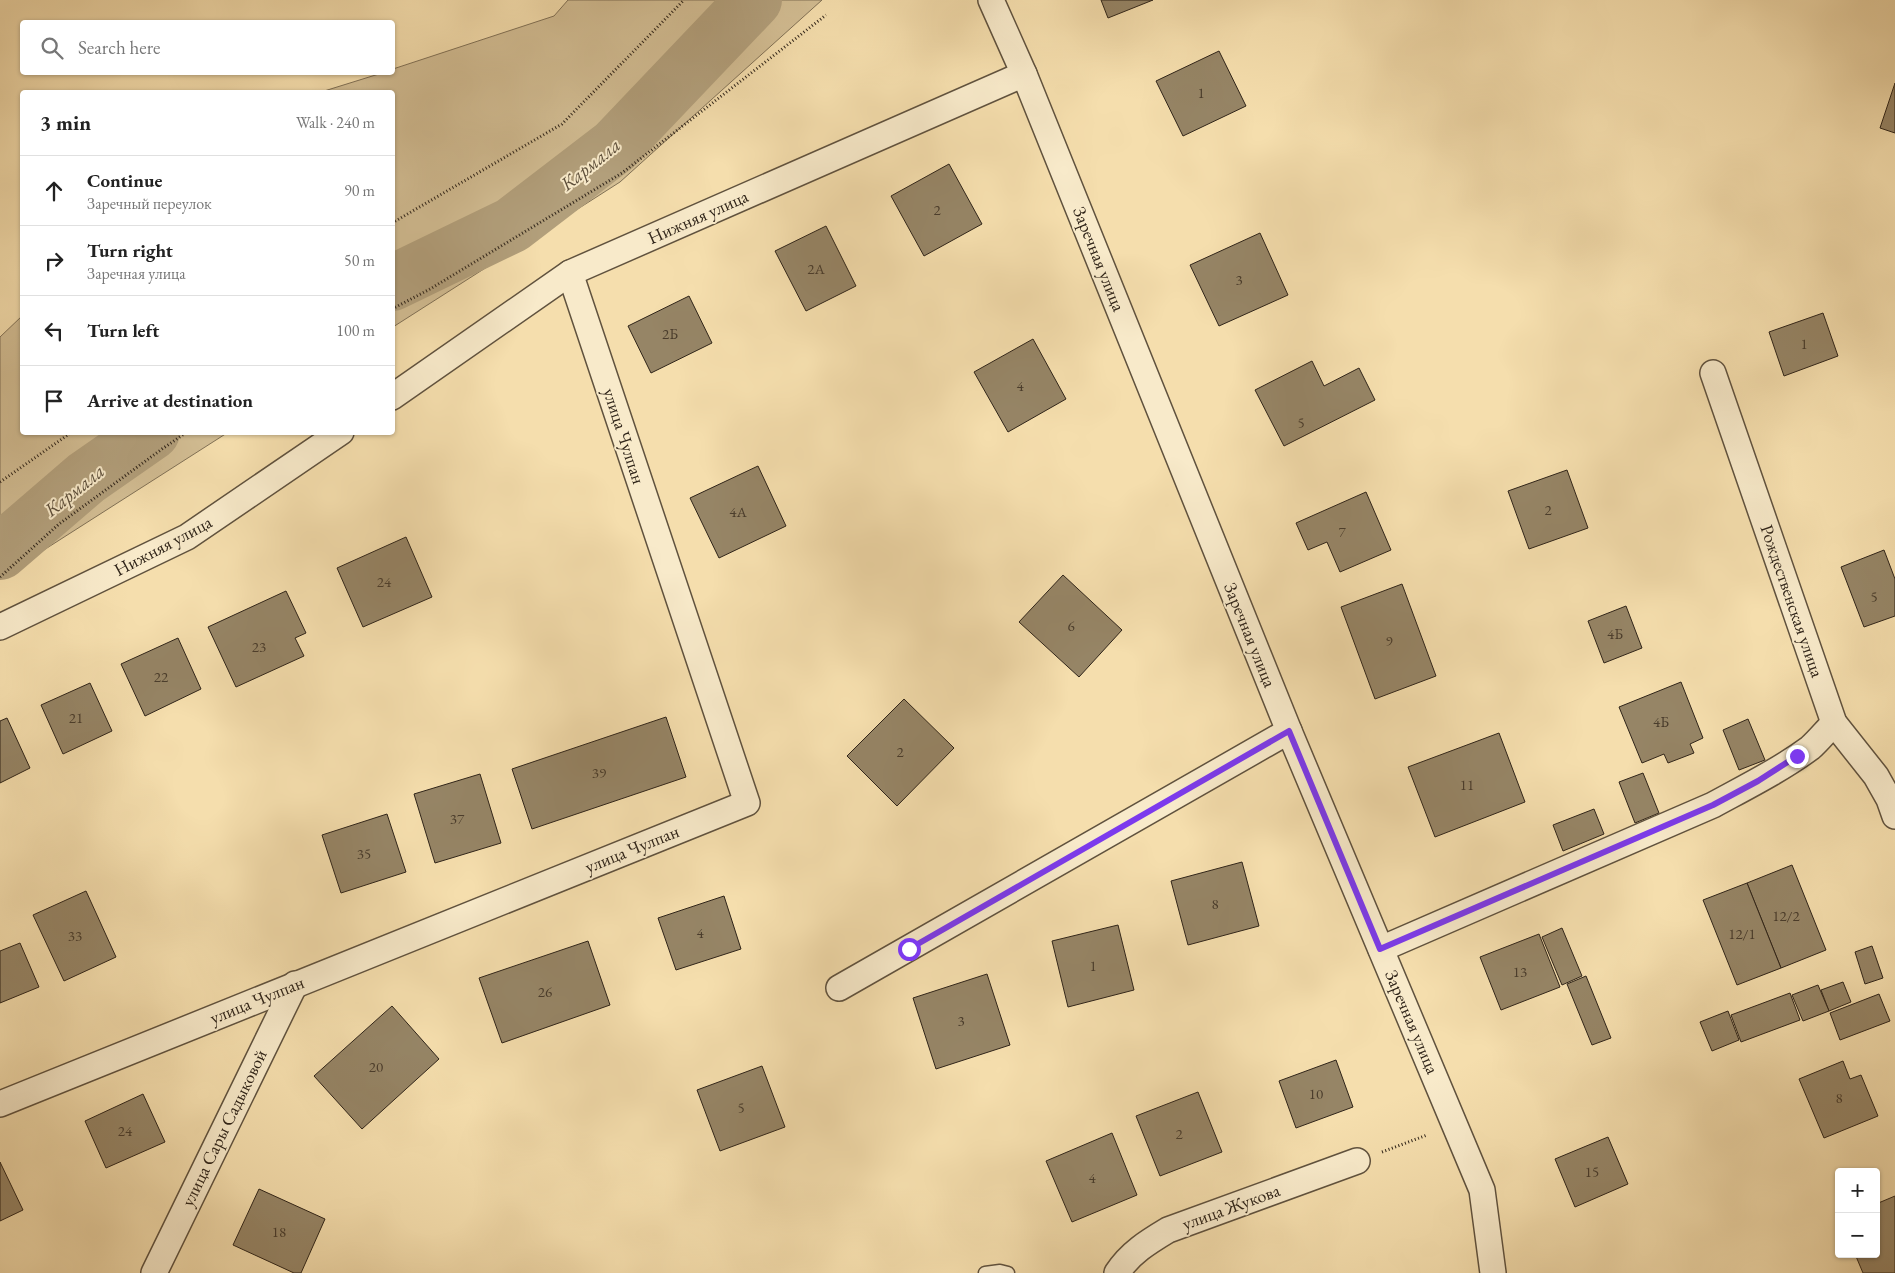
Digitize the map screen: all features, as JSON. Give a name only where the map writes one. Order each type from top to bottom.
[{"type":"street","name":"Заречная улица","points":[[991,0],[1024,74],[1289,731],[1482,1190],[1493,1273]]},
{"type":"street","name":"Нижняя улица","points":[[395,395],[570,273],[1024,74]]},
{"type":"street","name":"улица Чулпан","points":[[0,1104],[747,803],[570,273]]},
{"type":"street","name":"Рождественская улица","points":[[1713,373],[1834,723],[1876,776],[1889,799],[1895,816]]},
{"type":"street","name":"Нижняя улица","points":[[0,627],[187,537],[337,435]]},
{"type":"street","points":[[1380,949],[1713,805],[1758,781],[1797,756],[1811,746],[1834,723]]},
{"type":"street","points":[[839,988],[1289,731]]},
{"type":"street","name":"улица Сары Садыковой","points":[[154,1273],[295,984]]},
{"type":"street","name":"улица Жукова","points":[[1117,1273],[1122,1265],[1144,1244],[1168,1230],[1358,1161]]},
{"type":"lane","points":[[985,1273],[1000,1271],[1008,1273]]},
{"type":"path","points":[[395,221],[562,124],[684,0]]},
{"type":"path","points":[[395,307],[430,289],[622,173],[826,15]]},
{"type":"path","points":[[0,482],[68,435]]},
{"type":"path","points":[[0,577],[59,524],[182,435]]},
{"type":"path","points":[[1358,1161],[1455,1125]]},
{"type":"shaded area","points":[[568,0],[822,0],[620,182],[395,326],[395,90],[327,90],[376,75],[395,75],[395,68],[554,16]]},
{"type":"shaded area","points":[[20,318],[20,435],[224,435],[0,578],[0,337]]},
{"type":"building","points":[[1101,0],[1153,0],[1108,18]]},
{"type":"building","points":[[1219,51],[1246,106],[1183,136],[1156,81]]},
{"type":"building","points":[[1895,83],[1895,133],[1880,128]]},
{"type":"building","points":[[949,164],[982,224],[924,256],[891,196]]},
{"type":"building","points":[[826,226],[856,286],[806,311],[775,251]]},
{"type":"building","points":[[1260,233],[1288,295],[1219,326],[1190,265]]},
{"type":"building","points":[[689,296],[712,343],[651,373],[628,326]]},
{"type":"building","points":[[1823,313],[1838,356],[1784,376],[1769,332]]},
{"type":"building","points":[[1033,339],[1066,399],[1008,432],[974,372]]},
{"type":"building","points":[[1312,361],[1324,386],[1359,368],[1375,400],[1284,446],[1255,390]]},
{"type":"building","points":[[758,466],[786,526],[719,558],[690,498]]},
{"type":"building","points":[[1567,470],[1588,528],[1529,549],[1508,491]]},
{"type":"building","points":[[1366,492],[1391,550],[1340,572],[1327,542],[1308,550],[1296,523]]},
{"type":"building","points":[[406,537],[432,597],[363,627],[337,568]]},
{"type":"building","points":[[1884,550],[1895,579],[1895,616],[1864,627],[1841,567]]},
{"type":"building","points":[[1063,575],[1122,630],[1079,677],[1019,622]]},
{"type":"building","points":[[1402,584],[1436,676],[1375,699],[1341,607]]},
{"type":"building","points":[[286,591],[306,633],[295,638],[304,656],[236,687],[208,627]]},
{"type":"building","points":[[1626,606],[1642,648],[1604,663],[1588,621]]},
{"type":"building","points":[[178,638],[201,689],[145,716],[121,664]]},
{"type":"building","points":[[1681,682],[1703,738],[1690,744],[1694,753],[1668,763],[1664,754],[1642,763],[1619,707]]},
{"type":"building","points":[[90,683],[112,731],[63,754],[41,705]]},
{"type":"building","points":[[904,699],[954,748],[897,806],[847,756]]},
{"type":"building","points":[[666,717],[686,777],[532,829],[512,769]]},
{"type":"building","points":[[7,718],[30,768],[0,783],[0,721]]},
{"type":"building","points":[[1748,719],[1765,760],[1739,770],[1723,730]]},
{"type":"building","points":[[1499,733],[1525,802],[1435,837],[1408,767]]},
{"type":"building","points":[[1643,773],[1659,813],[1635,823],[1619,782]]},
{"type":"building","points":[[480,774],[501,843],[435,863],[414,794]]},
{"type":"building","points":[[1594,809],[1604,834],[1563,851],[1553,825]]},
{"type":"building","points":[[387,814],[406,872],[341,893],[322,835]]},
{"type":"building","points":[[1242,862],[1259,926],[1188,945],[1171,881]]},
{"type":"building","points":[[1792,865],[1826,950],[1781,968],[1747,883]]},
{"type":"building","points":[[1747,883],[1781,968],[1737,985],[1703,900]]},
{"type":"building","points":[[86,891],[116,957],[64,981],[33,915]]},
{"type":"building","points":[[724,896],[741,949],[676,970],[658,918]]},
{"type":"building","points":[[1118,925],[1134,990],[1068,1007],[1052,941]]},
{"type":"building","points":[[1562,928],[1582,976],[1562,985],[1542,937]]},
{"type":"building","points":[[1539,934],[1560,987],[1501,1010],[1480,957]]},
{"type":"building","points":[[588,941],[610,1005],[502,1043],[479,978]]},
{"type":"building","points":[[20,943],[39,987],[0,1003],[0,951]]},
{"type":"building","points":[[1872,946],[1883,978],[1865,984],[1855,952]]},
{"type":"building","points":[[987,974],[1010,1045],[936,1069],[913,998]]},
{"type":"building","points":[[1586,976],[1611,1038],[1592,1045],[1567,984]]},
{"type":"building","points":[[1843,982],[1851,1002],[1829,1011],[1821,990]]},
{"type":"building","points":[[1818,985],[1829,1011],[1803,1021],[1792,995]]},
{"type":"building","points":[[1790,993],[1800,1020],[1741,1042],[1731,1015]]},
{"type":"building","points":[[1879,994],[1890,1021],[1840,1040],[1830,1013]]},
{"type":"building","points":[[392,1006],[439,1059],[362,1129],[314,1076]]},
{"type":"building","points":[[1728,1011],[1739,1040],[1712,1051],[1700,1022]]},
{"type":"building","points":[[1336,1060],[1353,1107],[1296,1128],[1279,1081]]},
{"type":"building","points":[[1843,1061],[1850,1079],[1861,1075],[1878,1116],[1824,1138],[1799,1079]]},
{"type":"building","points":[[762,1066],[785,1127],[720,1151],[697,1090]]},
{"type":"building","points":[[1198,1092],[1222,1152],[1160,1176],[1136,1116]]},
{"type":"building","points":[[143,1094],[165,1142],[106,1168],[85,1121]]},
{"type":"building","points":[[1112,1133],[1137,1195],[1072,1222],[1046,1161]]},
{"type":"building","points":[[1608,1137],[1628,1184],[1575,1207],[1555,1159]]},
{"type":"building","points":[[0,1162],[23,1210],[0,1221]]},
{"type":"building","points":[[259,1189],[325,1219],[301,1273],[294,1273],[233,1245]]},
{"type":"building","points":[[1895,1196],[1895,1273],[1863,1273],[1857,1258],[1880,1258],[1880,1202]]},
{"type":"waterway","name":"Кармала","points":[[395,282],[512,225],[615,146],[754,0]]},
{"type":"waterway","name":"Кармала","points":[[0,552],[86,478],[148,435]]},
{"type":"route","points":[[909,949],[1289,731],[1380,949],[1713,805],[1758,781],[1797,756]]}]
